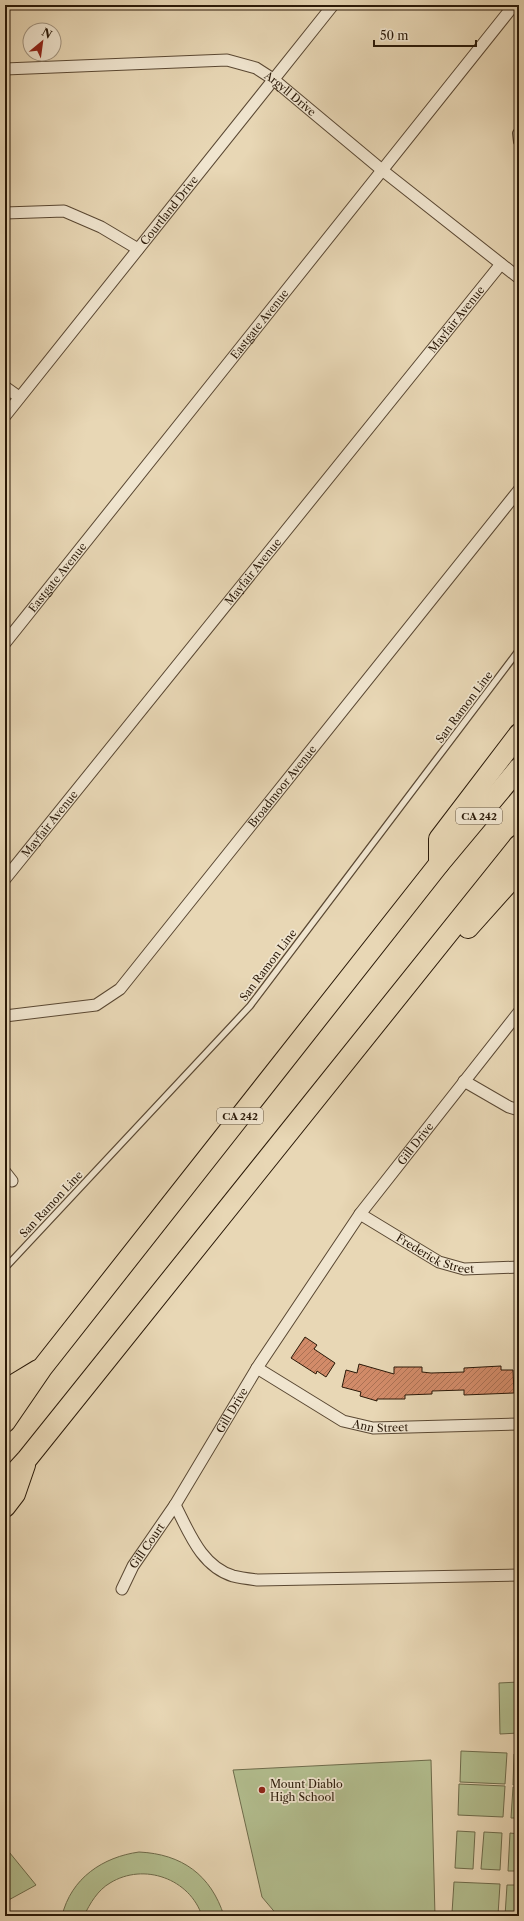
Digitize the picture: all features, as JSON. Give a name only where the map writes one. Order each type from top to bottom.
[{"type":"highway","points":[[438,864],[439,839],[519,734]]},
{"type":"highway","name":"CA 242","points":[[5,1422],[42,1368],[438,864],[519,768]]},
{"type":"highway","points":[[5,1483],[27,1459],[519,845]]},
{"type":"highway","points":[[392,1003],[416,989],[519,871]]},
{"type":"highway","points":[[5,1390],[42,1368]]},
{"type":"highway","points":[[5,1507],[15,1494],[27,1459]]},
{"type":"street","name":"Courtland Drive","points":[[5,416],[333,5]]},
{"type":"street","name":"Eastgate Avenue","points":[[5,643],[514,5]]},
{"type":"street","name":"Argyll Drive","points":[[5,69],[227,60],[256,68],[274,79],[382,170],[519,278]]},
{"type":"street","points":[[5,213],[64,211],[102,227],[138,249]]},
{"type":"street","name":"Mayfair Avenue","points":[[5,879],[501,264]]},
{"type":"street","points":[[5,387],[19,397]]},
{"type":"street","name":"Broadmoor Avenue","points":[[5,1016],[96,1005],[120,989],[519,490]]},
{"type":"street","name":"Gill Drive","points":[[175,1505],[257,1368],[360,1214],[519,1012]]},
{"type":"street","points":[[464,1081],[509,1107],[519,1110]]},
{"type":"street","name":"Frederick Street","points":[[360,1214],[440,1262],[464,1269],[519,1267]]},
{"type":"street","name":"Ann Street","points":[[257,1368],[343,1421],[373,1428],[519,1424]]},
{"type":"street","points":[[175,1505],[196,1547],[211,1564],[232,1575],[258,1580],[519,1575]]},
{"type":"street","name":"Gill Court","points":[[122,1588],[133,1566],[175,1505]]},
{"type":"lane","points":[[519,129],[516,133],[517,142],[519,144]]},
{"type":"lane","name":"San Ramon Line","points":[[5,1268],[250,1006],[519,650]]},
{"type":"green space","points":[[519,1682],[519,1733],[500,1734],[499,1683]]},
{"type":"green space","points":[[461,1751],[507,1753],[505,1784],[460,1782]]},
{"type":"green space","points":[[514,1754],[519,1754],[519,1785],[513,1785]]},
{"type":"green space","points":[[431,1760],[435,1916],[278,1916],[262,1897],[233,1770]]},
{"type":"green space","points":[[459,1784],[505,1786],[503,1817],[458,1815]]},
{"type":"green space","points":[[513,1787],[519,1787],[519,1818],[511,1818]]},
{"type":"green space","points":[[457,1831],[475,1832],[473,1869],[455,1868]]},
{"type":"green space","points":[[484,1832],[502,1833],[500,1870],[481,1869]]},
{"type":"green space","points":[[510,1833],[519,1834],[519,1871],[508,1871]]},
{"type":"green space","points":[[5,1847],[36,1885],[5,1902]]},
{"type":"green space","points":[[139,1852],[169,1857],[193,1869],[203,1878],[211,1889],[224,1916],[202,1916],[196,1903],[187,1892],[177,1884],[151,1874],[137,1874],[123,1877],[110,1883],[102,1889],[89,1906],[84,1916],[62,1916],[66,1903],[73,1891],[81,1880],[90,1872],[101,1864],[113,1859]]},
{"type":"green space","points":[[454,1882],[500,1884],[498,1915],[452,1913]]},
{"type":"green space","points":[[507,1885],[519,1885],[519,1916],[505,1916]]},
{"type":"building","points":[[305,1337],[317,1345],[314,1349],[335,1363],[326,1377],[317,1371],[316,1374],[291,1358]]},
{"type":"building","points":[[359,1364],[394,1374],[394,1367],[422,1367],[422,1372],[431,1373],[464,1372],[464,1368],[501,1366],[501,1370],[513,1370],[514,1393],[464,1395],[464,1390],[432,1391],[432,1394],[405,1395],[405,1399],[377,1399],[377,1401],[360,1396],[361,1392],[342,1387],[346,1370],[357,1373]]},
{"type":"place","name":"Mount Diablo High School","points":[[262,1790]]}]
